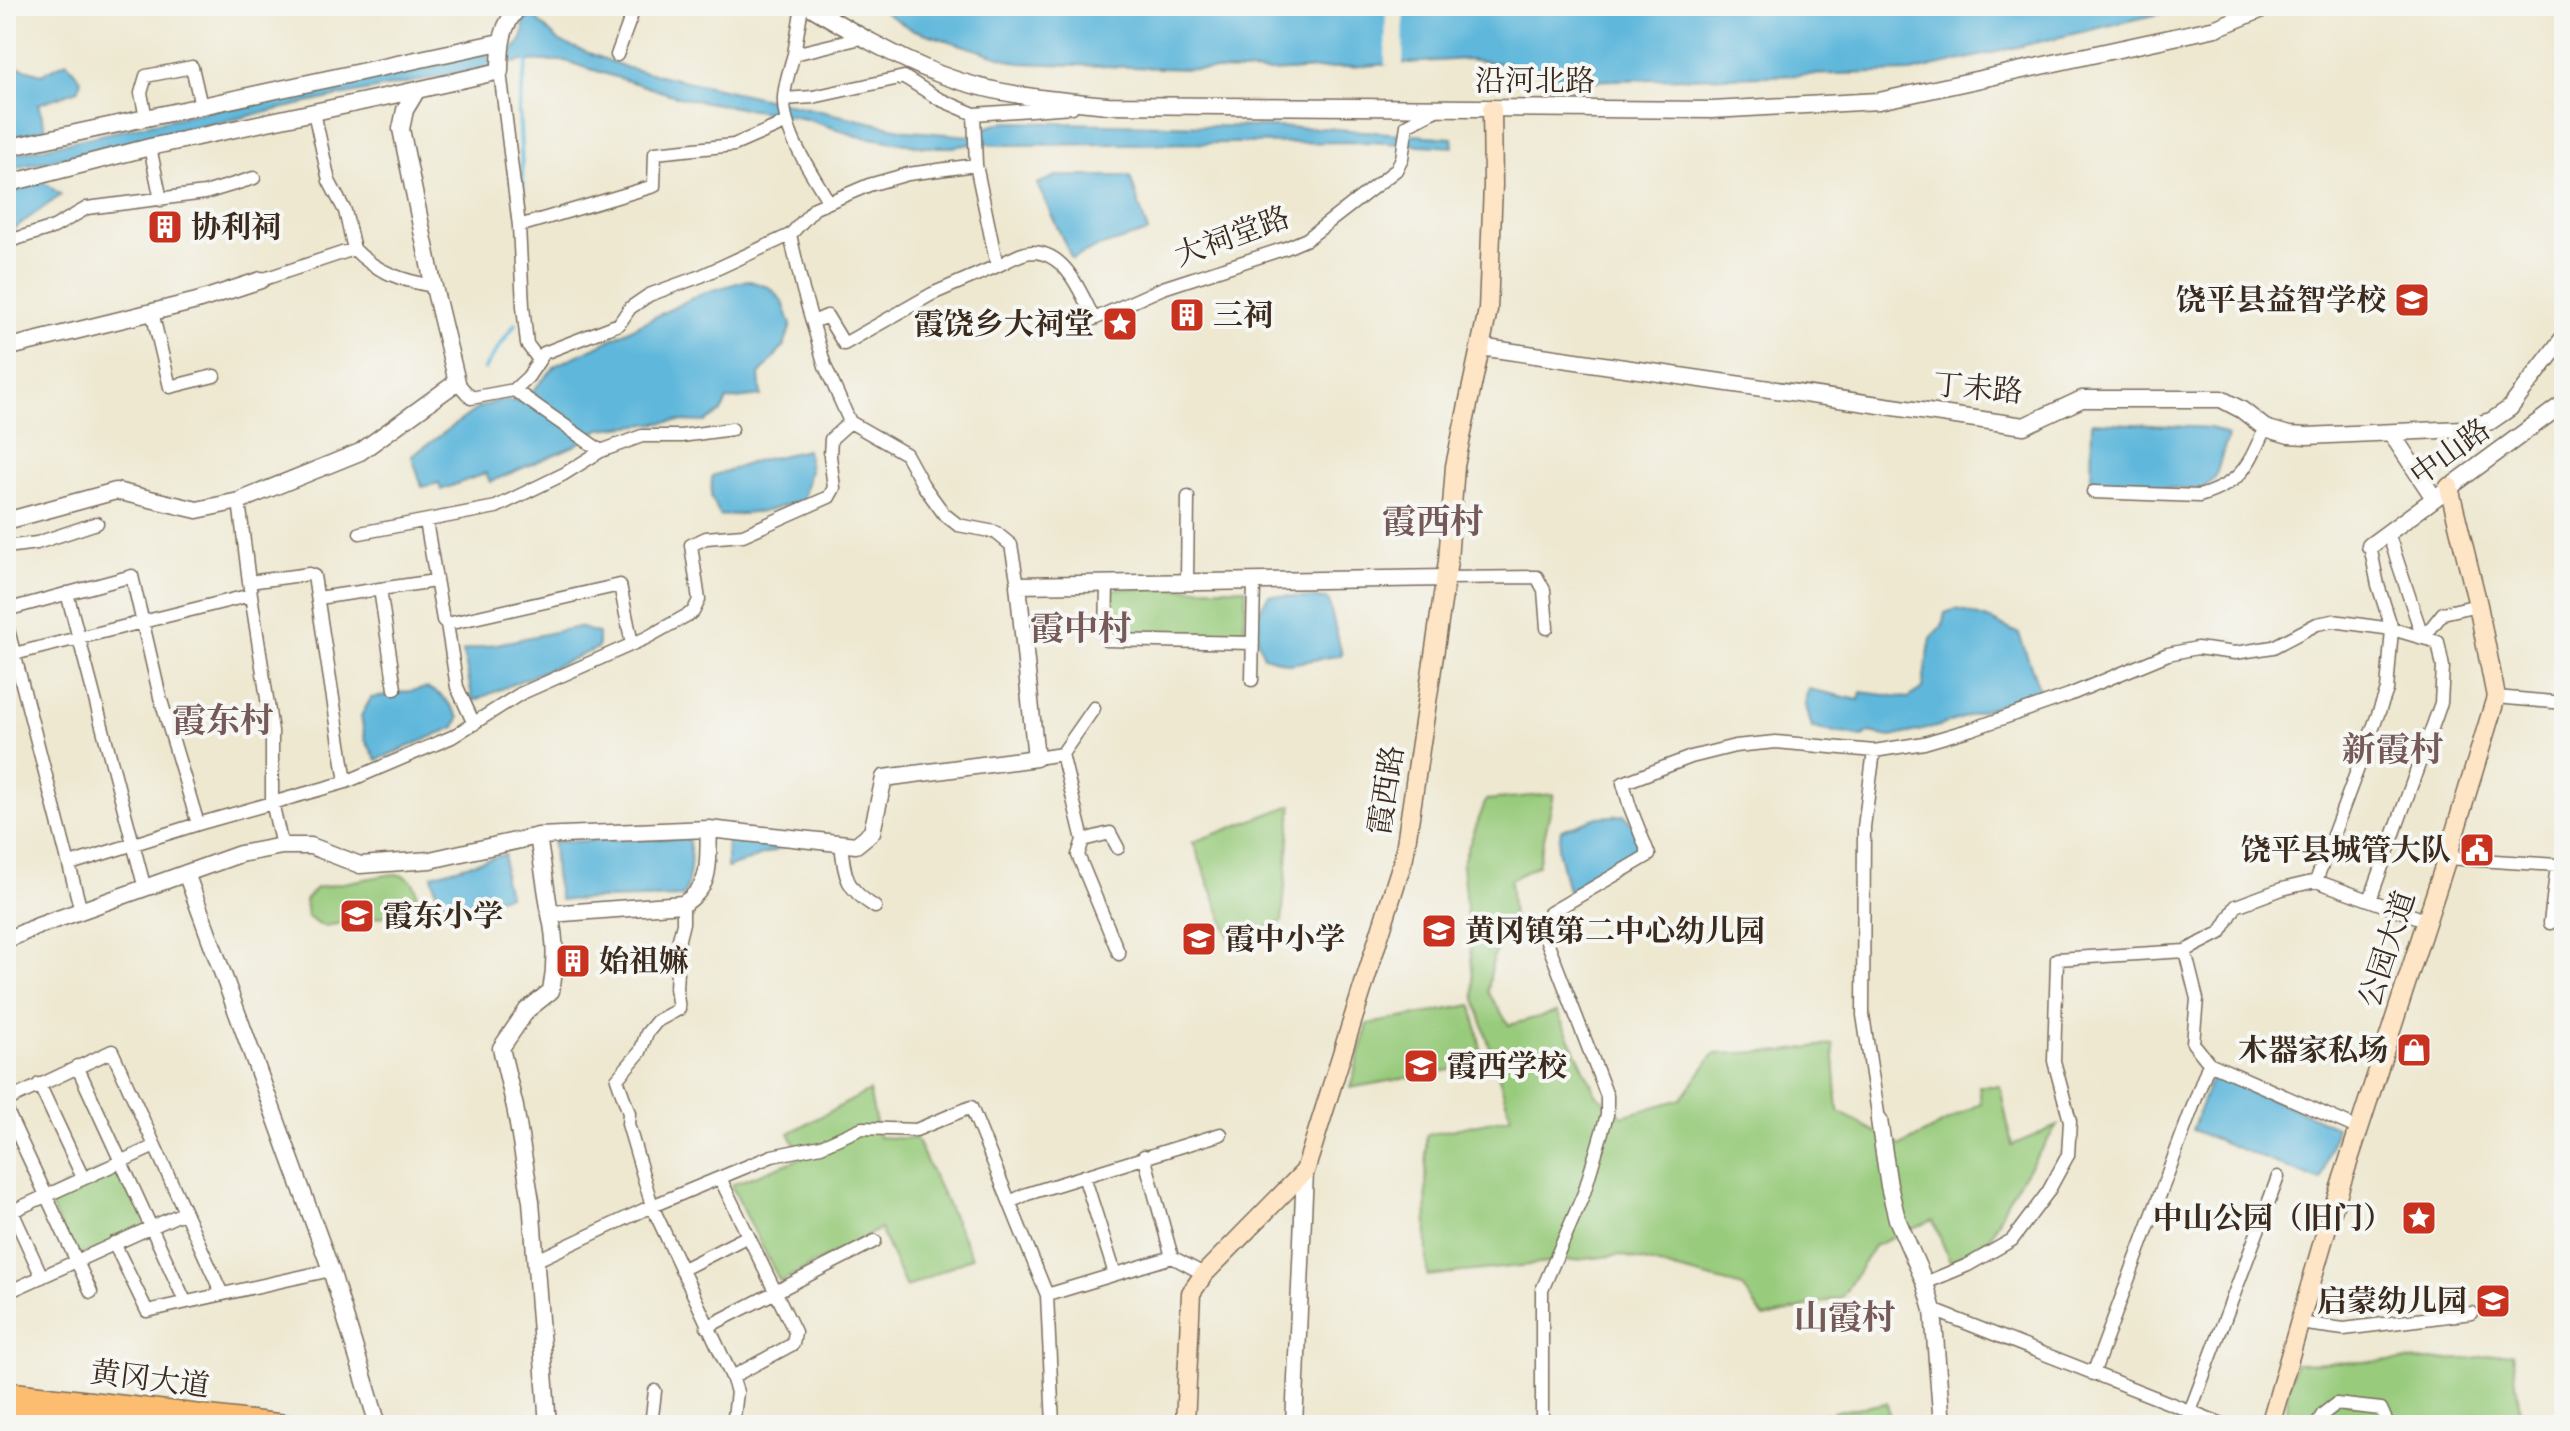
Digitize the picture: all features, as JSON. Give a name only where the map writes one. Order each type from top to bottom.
[{"type":"main road","name":"霞西路","points":[[1185,1425],[1191,1293],[1204,1274],[1305,1171],[1404,857],[1446,578],[1455,466],[1488,310],[1493,185],[1492,109]]},
{"type":"main road","name":"公园大道","points":[[2275,1423],[2299,1323],[2496,697],[2478,605],[2442,492]]},
{"type":"main road","name":"黄冈大道","points":[[6,1392],[286,1425]]},
{"type":"main road","name":"黄冈大道","points":[[6,1410],[132,1425]]},
{"type":"street","points":[[617,55],[635,6]]},
{"type":"street","points":[[802,6],[784,101],[786,119],[828,201]]},
{"type":"street","name":"沿河北路","points":[[809,6],[861,38],[941,75],[993,90],[1048,100],[1108,105],[1712,110],[1879,101],[2216,28],[2270,6]]},
{"type":"street","points":[[518,7],[500,42],[500,71],[519,226],[527,344],[539,360]]},
{"type":"street","points":[[794,54],[861,38]]},
{"type":"street","points":[[6,148],[500,42]]},
{"type":"street","points":[[146,118],[141,93],[146,76],[192,67],[201,106]]},
{"type":"street","points":[[6,184],[150,147],[500,71]]},
{"type":"street","points":[[784,101],[904,77],[939,99],[974,114],[1108,105]]},
{"type":"street","points":[[417,90],[405,110],[401,129],[457,382],[471,398],[514,390],[528,377],[544,353],[619,324],[630,308],[649,295],[701,276],[790,235],[815,208],[828,201],[908,174],[976,165]]},
{"type":"street","name":"大祠堂路","points":[[997,266],[1034,252],[1054,259],[1067,269],[1094,319],[1163,288],[1307,239],[1396,170],[1402,158],[1407,125],[1438,109]]},
{"type":"street","points":[[314,112],[329,181],[345,211],[354,249],[368,263],[406,281],[434,286]]},
{"type":"street","points":[[813,322],[827,316],[844,344],[932,294],[997,266],[976,165],[974,114]]},
{"type":"street","points":[[519,226],[654,186],[655,153],[734,145],[786,119]]},
{"type":"street","points":[[150,147],[161,200]]},
{"type":"street","points":[[6,242],[54,227],[87,208],[205,193],[254,178]]},
{"type":"street","points":[[790,235],[830,379],[850,422],[906,454],[944,514],[958,525],[995,532],[1011,545],[1036,758]]},
{"type":"street","points":[[6,348],[197,301],[354,249]]},
{"type":"street","points":[[152,312],[170,387],[214,376]]},
{"type":"street","name":"丁未路","points":[[1480,347],[2024,426],[2082,399],[2221,399],[2265,428],[2289,435],[2463,429],[2491,421],[2510,408],[2564,337]]},
{"type":"street","points":[[6,521],[116,491],[197,510],[239,501],[360,452],[457,382]]},
{"type":"street","points":[[514,390],[601,451]]},
{"type":"street","name":"中山路","points":[[2370,546],[2564,403]]},
{"type":"street","points":[[70,864],[132,843],[346,782],[452,737],[520,694],[632,644],[693,612],[699,600],[691,545],[706,538],[743,535],[829,497],[834,488],[831,439],[850,422]]},
{"type":"street","points":[[2093,492],[2199,496],[2210,493],[2232,481],[2249,465],[2265,428]]},
{"type":"street","points":[[360,533],[496,507],[564,474],[601,451],[642,436],[681,436],[732,429]]},
{"type":"street","points":[[2391,433],[2442,492]]},
{"type":"street","points":[[1187,582],[1188,497]]},
{"type":"street","points":[[239,501],[272,731],[272,802],[282,846]]},
{"type":"street","points":[[426,521],[457,687],[474,724]]},
{"type":"street","points":[[6,547],[37,543],[97,523]]},
{"type":"street","points":[[2388,533],[2423,638]]},
{"type":"street","points":[[2316,881],[2387,690],[2392,629],[2370,546]]},
{"type":"street","points":[[10,655],[142,622],[309,574],[314,576],[318,598],[346,782]]},
{"type":"street","points":[[6,610],[132,576],[160,697],[198,824]]},
{"type":"street","points":[[1018,585],[1537,577],[1544,590],[1547,628]]},
{"type":"street","points":[[318,598],[435,581]]},
{"type":"street","points":[[1252,680],[1254,581]]},
{"type":"street","points":[[1107,584],[1106,640],[1253,643]]},
{"type":"street","points":[[447,624],[620,585],[632,644]]},
{"type":"street","points":[[380,589],[395,689]]},
{"type":"street","points":[[67,593],[145,889]]},
{"type":"street","points":[[2423,638],[2443,613],[2478,605]]},
{"type":"street","points":[[1542,1425],[1542,1290],[1584,1193],[1607,1115],[1607,1096],[1545,936],[1550,913],[1649,855],[1623,783],[1691,757],[1735,746],[1776,742],[1874,751],[1924,743],[2069,695],[2168,654],[2197,648],[2235,653],[2273,647],[2317,624],[2333,621],[2392,629],[2438,642],[2443,667],[2441,703],[2370,900]]},
{"type":"street","points":[[6,622],[10,655],[81,911]]},
{"type":"street","points":[[2496,697],[2564,703]]},
{"type":"street","points":[[6,940],[240,854],[282,846],[311,846],[360,865],[430,860],[538,836],[709,829],[856,845],[872,832],[884,778],[1062,754],[1094,708]]},
{"type":"street","points":[[1874,751],[1864,827],[1863,1015],[1889,1186],[1897,1219],[1925,1283],[1933,1310],[1942,1425]]},
{"type":"street","points":[[1062,754],[1083,840],[1078,855],[1119,954]]},
{"type":"street","points":[[550,914],[683,904],[695,897],[706,882],[709,829]]},
{"type":"street","points":[[1083,840],[1110,833],[1118,848]]},
{"type":"street","points":[[538,836],[556,967],[551,991],[527,1010],[501,1048],[531,1201],[548,1425]]},
{"type":"street","points":[[841,844],[844,863],[856,895],[875,907]]},
{"type":"street","points":[[2447,858],[2557,865],[2550,923]]},
{"type":"street","points":[[186,873],[331,1270],[378,1425]]},
{"type":"street","points":[[1925,1283],[1968,1265],[2012,1240],[2048,1192],[2068,1155],[2070,1121],[2054,1061],[2057,959],[2185,951],[2220,933],[2236,906],[2282,889],[2316,881],[2425,920]]},
{"type":"street","points":[[683,904],[676,988],[679,1009],[657,1021],[647,1033],[640,1052],[617,1079],[629,1113],[628,1124],[652,1206],[732,1377],[737,1392],[733,1425]]},
{"type":"street","points":[[2185,951],[2197,999],[2193,1043],[2209,1063],[2359,1129]]},
{"type":"street","points":[[6,1101],[112,1051],[222,1294]]},
{"type":"street","points":[[2093,1374],[2209,1063]]},
{"type":"street","points":[[77,1066],[185,1301]]},
{"type":"street","points":[[39,1084],[83,1178]]},
{"type":"street","points":[[535,1261],[652,1206],[772,1156],[821,1146],[862,1128],[916,1130],[971,1107],[1047,1295],[1053,1425]]},
{"type":"street","points":[[6,1109],[91,1292]]},
{"type":"street","points":[[1010,1202],[1144,1156],[1221,1134]]},
{"type":"street","points":[[9,1213],[155,1146]]},
{"type":"street","points":[[1144,1156],[1172,1257]]},
{"type":"street","points":[[1294,1425],[1305,1171]]},
{"type":"street","points":[[1084,1176],[1115,1274]]},
{"type":"street","points":[[2185,1425],[2278,1177]]},
{"type":"street","points":[[720,1178],[795,1332],[793,1344],[732,1377]]},
{"type":"street","points":[[6,1198],[9,1213],[42,1277]]},
{"type":"street","points":[[6,1288],[8,1292],[185,1212]]},
{"type":"street","points":[[681,1270],[748,1236]]},
{"type":"street","points":[[707,1327],[875,1241]]},
{"type":"street","points":[[114,1243],[147,1311],[331,1270]]},
{"type":"street","points":[[1047,1295],[1172,1257],[1204,1274]]},
{"type":"street","points":[[1933,1310],[2225,1425]]},
{"type":"street","points":[[2299,1323],[2344,1329],[2472,1313]]},
{"type":"street","points":[[651,1425],[655,1391]]},
{"type":"street","points":[[2316,1425],[2323,1414],[2336,1404],[2381,1409],[2385,1425]]},
{"type":"green space","points":[[1246,588],[1244,635],[1111,635],[1111,589]]},
{"type":"green space","points":[[1554,794],[1538,865],[1510,880],[1513,919],[1493,958],[1488,992],[1509,1025],[1557,1012],[1596,1094],[1623,1116],[1681,1099],[1714,1054],[1785,1051],[1833,1044],[1838,1111],[1901,1146],[1981,1103],[1979,1086],[2000,1086],[2012,1145],[2057,1126],[2008,1199],[1990,1238],[1950,1262],[1933,1220],[1874,1246],[1842,1297],[1764,1318],[1743,1287],[1621,1255],[1427,1276],[1426,1135],[1511,1117],[1475,999],[1462,864],[1486,800]]},
{"type":"green space","points":[[1292,805],[1282,922],[1230,938],[1193,842]]},
{"type":"green space","points":[[393,874],[408,878],[414,885],[416,901],[409,910],[325,926],[307,916],[305,900],[316,888]]},
{"type":"green space","points":[[1472,1005],[1484,1064],[1350,1088],[1368,1024]]},
{"type":"green space","points":[[869,1091],[879,1137],[916,1139],[972,1257],[906,1288],[880,1229],[780,1282],[731,1185],[802,1158],[789,1133]]},
{"type":"green space","points":[[120,1161],[151,1227],[77,1260],[46,1196]]},
{"type":"green space","points":[[2512,1353],[2522,1425],[2284,1425],[2288,1388],[2295,1364],[2464,1359]]},
{"type":"green space","points":[[1887,1403],[1891,1425],[1835,1425],[1833,1412]]},
{"type":"green space","points":[[1826,1413],[1828,1425],[1752,1425],[1752,1424]]},
{"type":"water","points":[[519,6],[532,6],[537,20],[560,42],[628,68],[910,131],[971,136],[1006,122],[1324,128],[1452,138],[1453,147],[1369,142],[976,143],[925,147],[857,136],[806,119],[682,98],[565,61],[522,61],[339,96],[6,170],[6,156],[462,59],[483,55],[507,56],[524,34]]},
{"type":"water","points":[[875,6],[2193,6],[1911,72],[1576,81],[1524,66],[1467,59],[1272,72],[1019,63],[911,29]]},
{"type":"water","points":[[67,62],[81,80],[78,90],[38,104],[46,129],[6,139],[6,63],[41,74]]},
{"type":"water","points":[[1056,176],[1130,176],[1148,232],[1095,248],[1072,259],[1037,184]]},
{"type":"water","points":[[38,178],[61,195],[6,234],[6,187]]},
{"type":"water","points":[[747,280],[771,288],[783,302],[791,325],[784,346],[759,375],[761,396],[727,400],[721,412],[705,422],[677,421],[600,429],[574,446],[490,482],[486,473],[441,490],[439,483],[422,487],[412,456],[478,408],[498,401],[524,401],[556,365],[700,294]]},
{"type":"water","points":[[2092,422],[2211,428],[2228,436],[2215,478],[2202,489],[2091,485]]},
{"type":"water","points":[[807,450],[810,470],[803,500],[762,512],[720,516],[711,497],[712,476],[756,461]]},
{"type":"water","points":[[1269,595],[1328,599],[1342,655],[1290,664],[1264,656],[1257,638],[1256,624],[1259,610]]},
{"type":"water","points":[[1956,609],[1991,620],[2019,634],[2040,691],[1936,727],[1891,737],[1869,733],[1863,737],[1812,728],[1805,703],[1808,689],[1859,700],[1861,692],[1909,698],[1922,688],[1931,638],[1942,626],[1945,613]]},
{"type":"water","points":[[578,627],[598,633],[598,648],[473,701],[463,651]]},
{"type":"water","points":[[427,688],[442,696],[453,709],[459,718],[455,727],[377,760],[365,740],[361,716],[371,698]]},
{"type":"water","points":[[1625,815],[1640,847],[1636,854],[1608,873],[1568,891],[1558,849],[1561,830],[1598,817]]},
{"type":"water","points":[[688,838],[690,868],[683,897],[560,900],[553,842]]},
{"type":"water","points":[[727,838],[775,840],[787,846],[727,868]]},
{"type":"water","points":[[505,854],[504,879],[509,895],[441,912],[432,875]]},
{"type":"water","points":[[2213,1073],[2336,1127],[2321,1181],[2192,1130]]},
{"type":"pier","points":[[1386,6],[1404,6],[1403,65],[1385,65]]},
{"type":"waterway","points":[[524,209],[519,108],[528,57]]},
{"type":"waterway","points":[[484,369],[515,324]]},
{"type":"place","name":"协利祠","points":[[165,227]]},
{"type":"place","name":"饶平县益智学校","points":[[2412,300]]},
{"type":"place","name":"三祠","points":[[1187,315]]},
{"type":"place","name":"霞饶乡大祠堂","points":[[1120,324]]},
{"type":"place","name":"饶平县城管大队","points":[[2477,850]]},
{"type":"place","name":"霞东小学","points":[[357,916]]},
{"type":"place","name":"黄冈镇第二中心幼儿园","points":[[1439,931]]},
{"type":"place","name":"霞中小学","points":[[1199,939]]},
{"type":"place","name":"始祖嫲","points":[[573,961]]},
{"type":"place","name":"木器家私场","points":[[2414,1050]]},
{"type":"place","name":"霞西学校","points":[[1421,1066]]},
{"type":"place","name":"中山公园（旧门）","points":[[2419,1218]]},
{"type":"place","name":"启蒙幼儿园","points":[[2493,1301]]},
{"type":"district","name":"霞西村","points":[[1433,521]]},
{"type":"district","name":"霞中村","points":[[1081,628]]},
{"type":"district","name":"霞东村","points":[[223,720]]},
{"type":"district","name":"新霞村","points":[[2393,749]]},
{"type":"district","name":"山霞村","points":[[1845,1317]]}]
